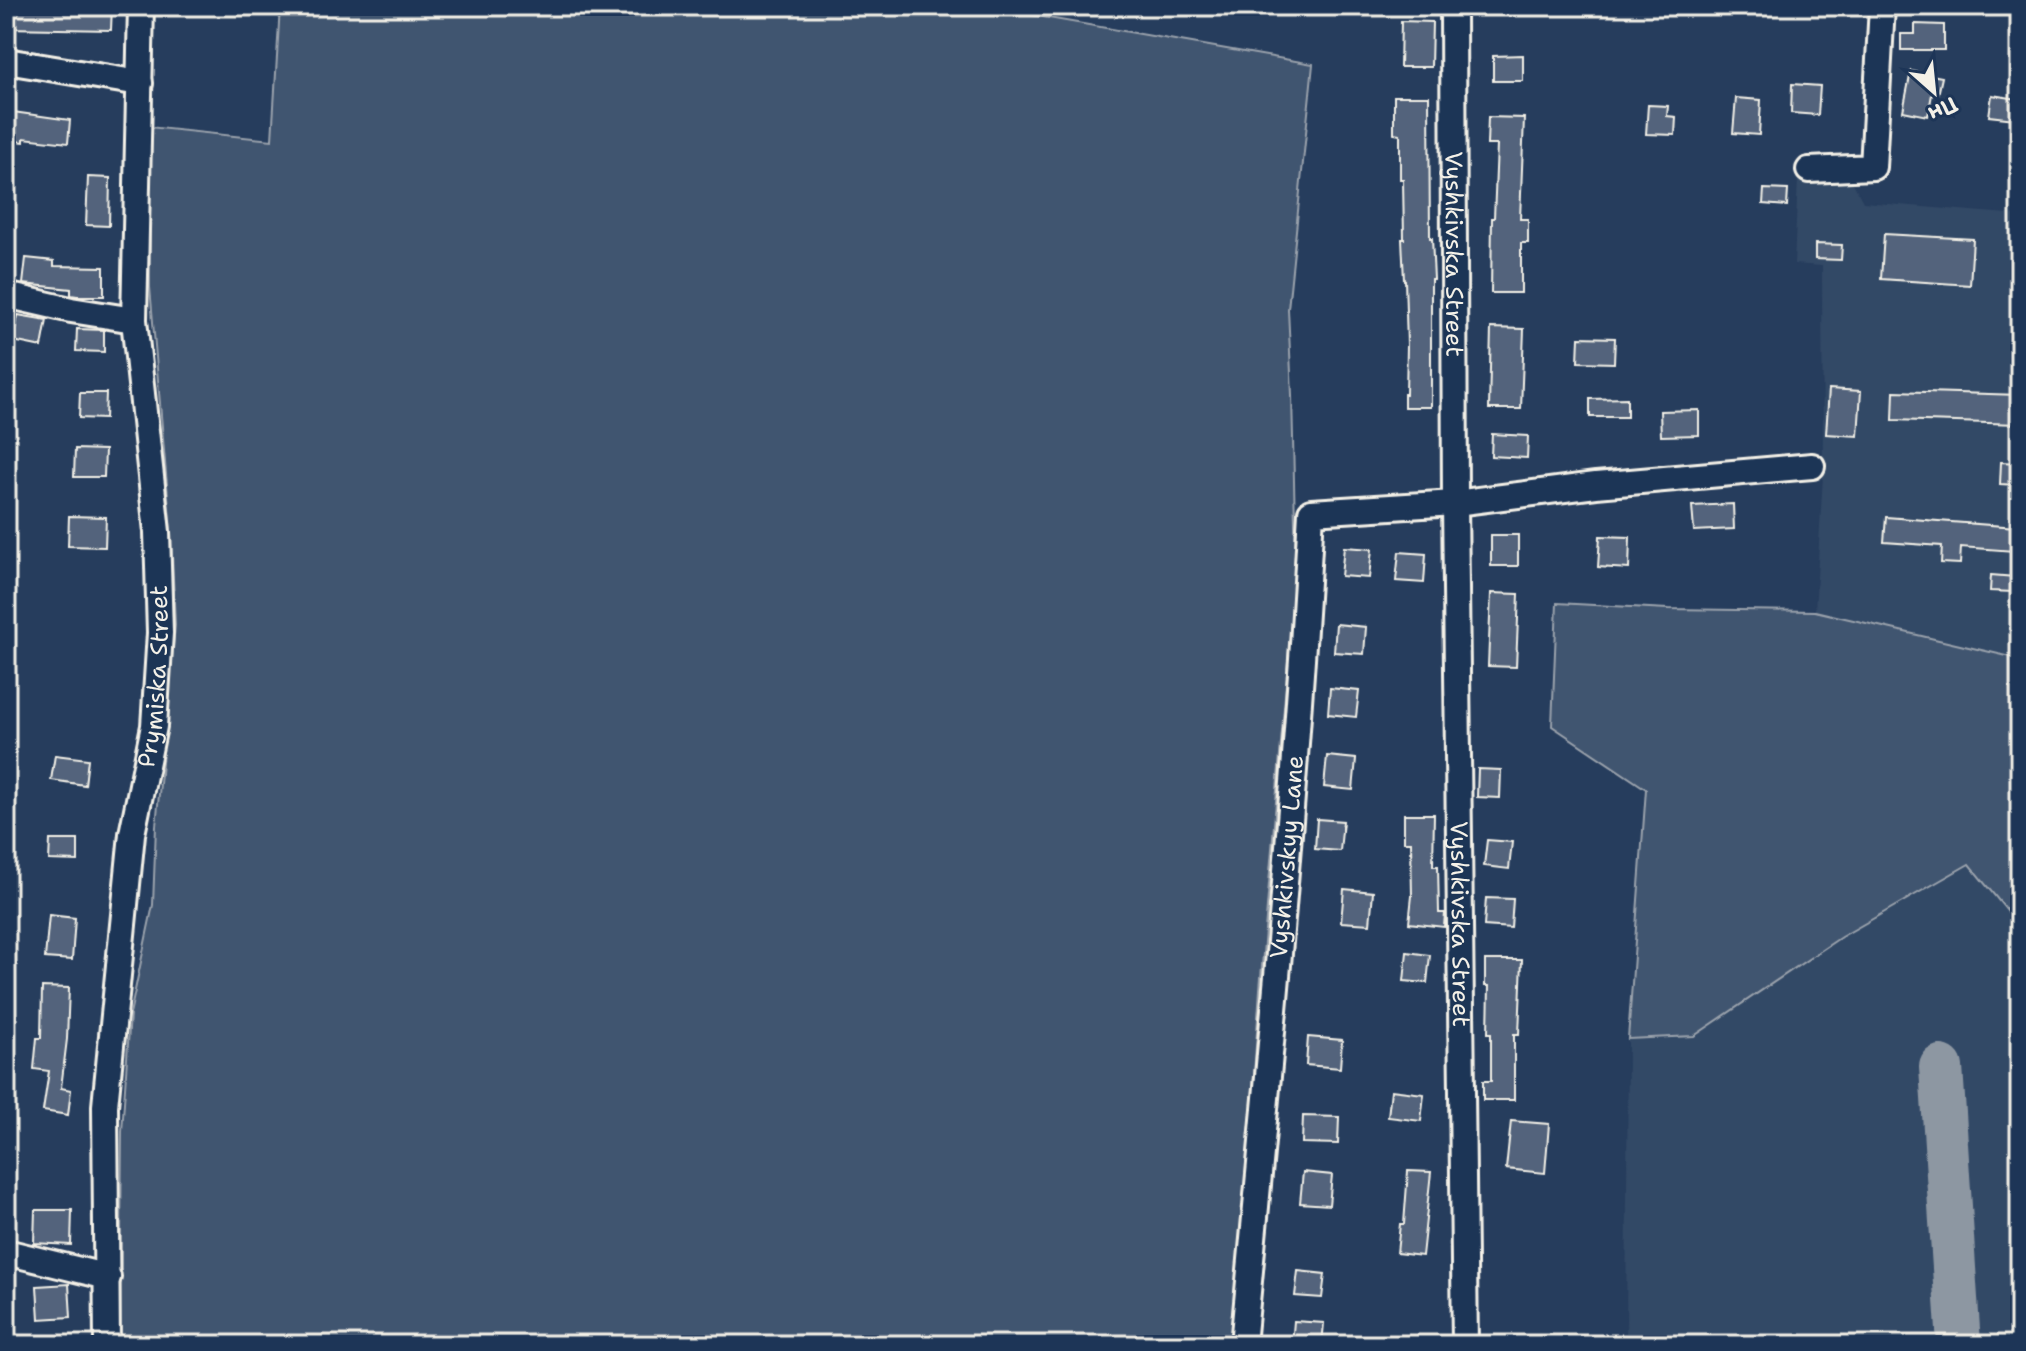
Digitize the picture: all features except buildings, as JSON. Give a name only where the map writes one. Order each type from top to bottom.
[{"type":"street","name":"Prymiska Street","points":[[107,1345],[105,1106],[132,834],[154,726],[160,633],[157,532],[134,320],[141,6]]},
{"type":"street","name":"Vyshkivska Street","points":[[1453,6],[1455,503],[1465,1345]]},
{"type":"street","points":[[1809,170],[1873,167],[1882,6]]},
{"type":"street","points":[[6,61],[140,83]]},
{"type":"street","points":[[6,295],[134,320]]},
{"type":"street","points":[[1455,503],[1596,485],[1812,466]]},
{"type":"street","name":"Vyshkivskyy Lane","points":[[1243,1345],[1304,634],[1311,512],[1455,503]]},
{"type":"street","points":[[6,1252],[108,1277]]},
{"type":"shaded area","points":[[280,6],[980,6],[1313,64],[1288,309],[1296,567],[1260,989],[1235,1345],[120,1345],[122,1132],[130,1014],[153,905],[156,826],[175,625],[171,532],[150,287],[149,127],[272,140]]},
{"type":"shaded area","points":[[1798,179],[1852,181],[1863,202],[2020,215],[2020,659],[1815,611],[1823,476],[1822,266],[1794,264]]},
{"type":"shaded area","points":[[1557,603],[1668,609],[1815,611],[2020,659],[2020,927],[1969,864],[1841,937],[1694,1036],[1628,1039],[1646,789],[1552,726]]},
{"type":"shaded area","points":[[1969,863],[2020,927],[2020,1345],[1626,1345],[1628,1039],[1694,1036],[1841,937]]},
{"type":"taxiway","points":[[1941,1067],[1959,1345]]}]
